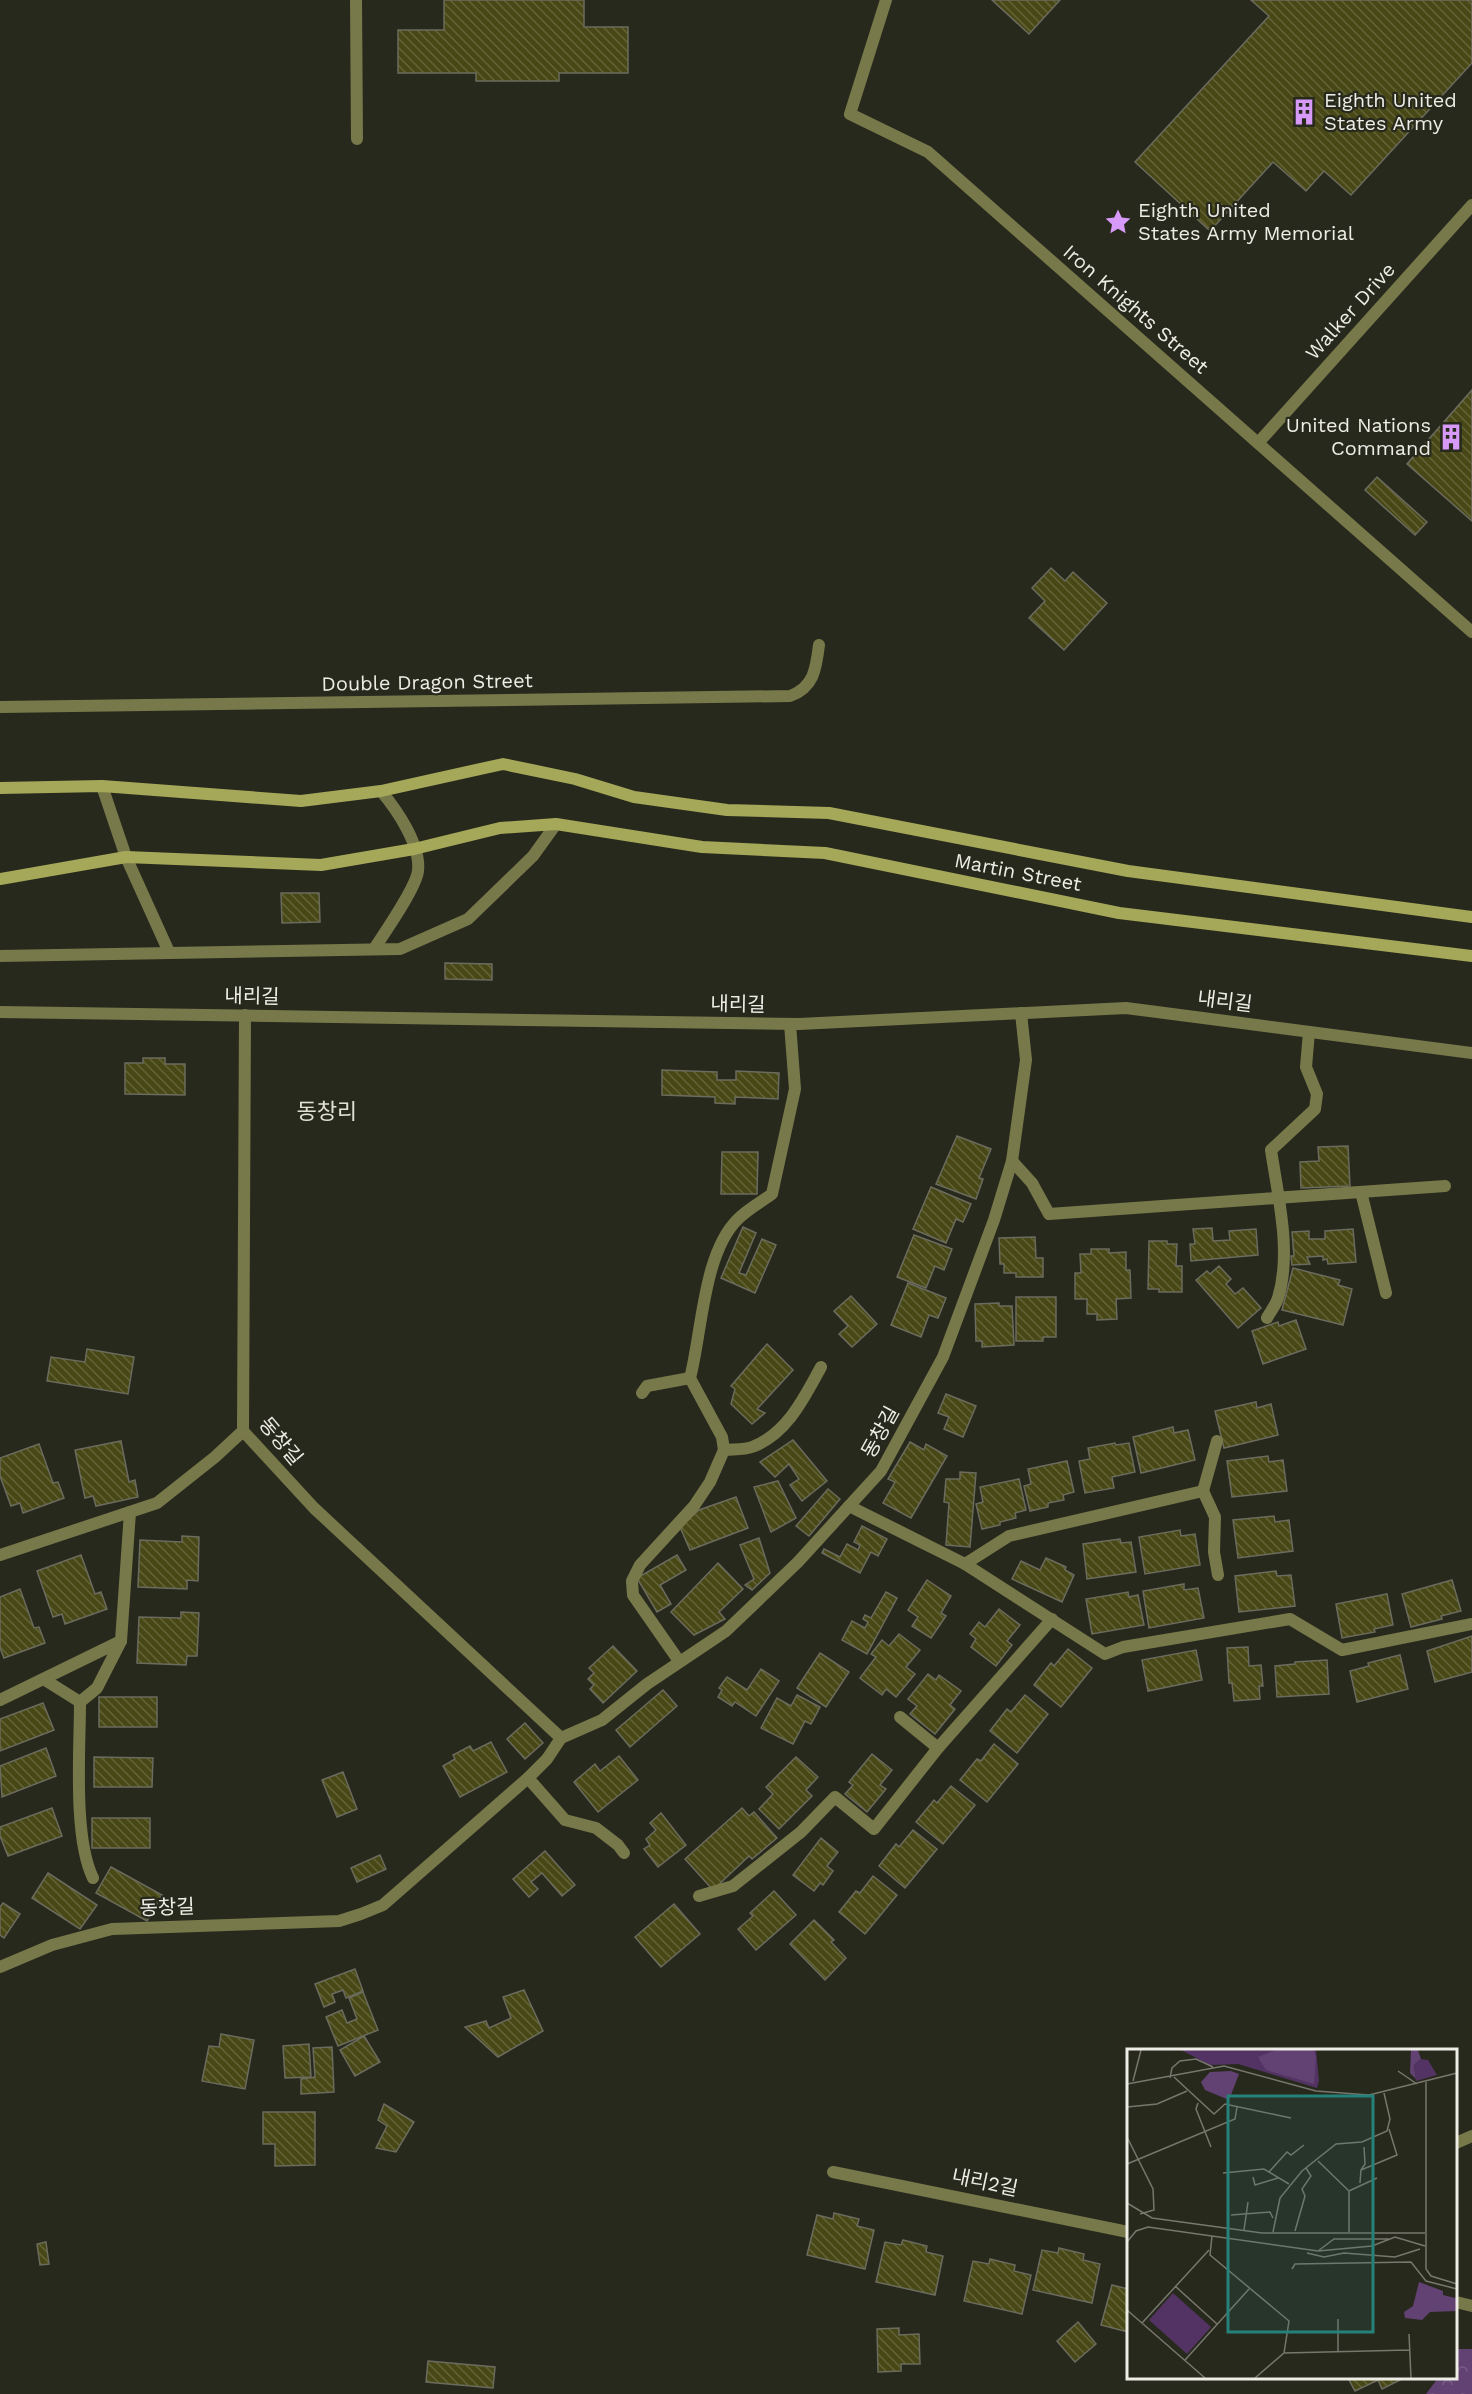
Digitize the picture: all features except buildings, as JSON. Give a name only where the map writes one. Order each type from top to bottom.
[{"type":"main road","name":"Martin Street","points":[[0,788],[102,786],[301,801],[381,791],[503,764],[575,778],[634,797],[727,810],[829,813],[1128,871],[1472,917]]},
{"type":"main road","name":"Martin Street","points":[[0,879],[126,857],[321,865],[414,849],[500,828],[556,824],[702,847],[825,854],[1119,913],[1472,956]]},
{"type":"street","points":[[356,0],[357,139]]},
{"type":"street","name":"Iron Knights Street","points":[[886,0],[850,114],[928,152],[1472,632]]},
{"type":"street","name":"Walker Drive","points":[[1258,443],[1472,205]]},
{"type":"street","name":"Double Dragon Street","points":[[0,707],[790,696],[801,692],[812,681],[819,645]]},
{"type":"street","points":[[102,786],[126,857],[169,952]]},
{"type":"street","points":[[374,949],[404,902],[418,871],[414,849],[402,816],[381,791]]},
{"type":"street","points":[[0,956],[400,950],[468,920],[533,856],[556,824]]},
{"type":"street","points":[[169,952],[183,950]]},
{"type":"street","name":"내리길","points":[[0,1012],[790,1024],[1126,1008],[1472,1053]]},
{"type":"street","name":"동창길","points":[[0,1967],[51,1945],[112,1929],[339,1921],[383,1905],[528,1778],[547,1759],[561,1738],[602,1720],[679,1661],[726,1631],[798,1562],[881,1471],[943,1357],[994,1220],[1012,1161],[1026,1060],[1021,1012]]},
{"type":"street","name":"동창길","points":[[245,1015],[243,1431],[314,1508],[561,1738]]},
{"type":"street","points":[[679,1661],[633,1595],[632,1581],[640,1565],[694,1506],[711,1482],[724,1450],[722,1437],[690,1378],[696,1356],[703,1300],[723,1240],[738,1219],[772,1194],[795,1089],[790,1024]]},
{"type":"street","points":[[1267,1318],[1278,1299],[1283,1270],[1283,1235],[1271,1150],[1303,1123],[1315,1108],[1317,1094],[1306,1067],[1309,1032]]},
{"type":"street","points":[[1012,1161],[1032,1183],[1049,1214],[1445,1186]]},
{"type":"street","points":[[1360,1192],[1386,1293]]},
{"type":"street","points":[[724,1450],[751,1448],[775,1435],[798,1407],[821,1367]]},
{"type":"street","points":[[642,1393],[647,1386],[690,1378]]},
{"type":"street","points":[[0,1556],[157,1503],[215,1457],[243,1431]]},
{"type":"street","points":[[1217,1441],[1203,1491],[1215,1517],[1214,1552],[1218,1575]]},
{"type":"street","points":[[965,1564],[1009,1536],[1203,1491]]},
{"type":"street","points":[[849,1506],[965,1564],[1105,1654],[1123,1647],[1290,1620],[1342,1650],[1472,1624]]},
{"type":"street","points":[[80,1702],[97,1688],[121,1641],[130,1512]]},
{"type":"street","points":[[699,1896],[733,1886],[801,1832],[835,1797],[874,1829],[938,1748],[1052,1620]]},
{"type":"street","points":[[0,1700],[121,1641]]},
{"type":"street","points":[[45,1680],[80,1702]]},
{"type":"street","points":[[80,1702],[80,1809],[86,1864],[93,1878]]},
{"type":"street","points":[[900,1717],[938,1748]]},
{"type":"street","points":[[528,1778],[565,1820],[596,1828],[618,1845],[624,1853]]},
{"type":"street","points":[[1457,2142],[1472,2136]]},
{"type":"street","name":"내리2길","points":[[833,2172],[1127,2232]]},
{"type":"street","points":[[1457,2302],[1472,2306]]},
{"type":"green space","points":[[1472,2349],[1472,2394],[1426,2394],[1437,2379],[1457,2379],[1457,2350]]},
{"type":"place","name":"Eighth United States Army","points":[[1304,112]]},
{"type":"place","name":"Eighth United States Army Memorial","points":[[1118,222]]},
{"type":"place","name":"United Nations Command","points":[[1451,437]]},
{"type":"district","name":"동창리","points":[[327,1111]]}]
